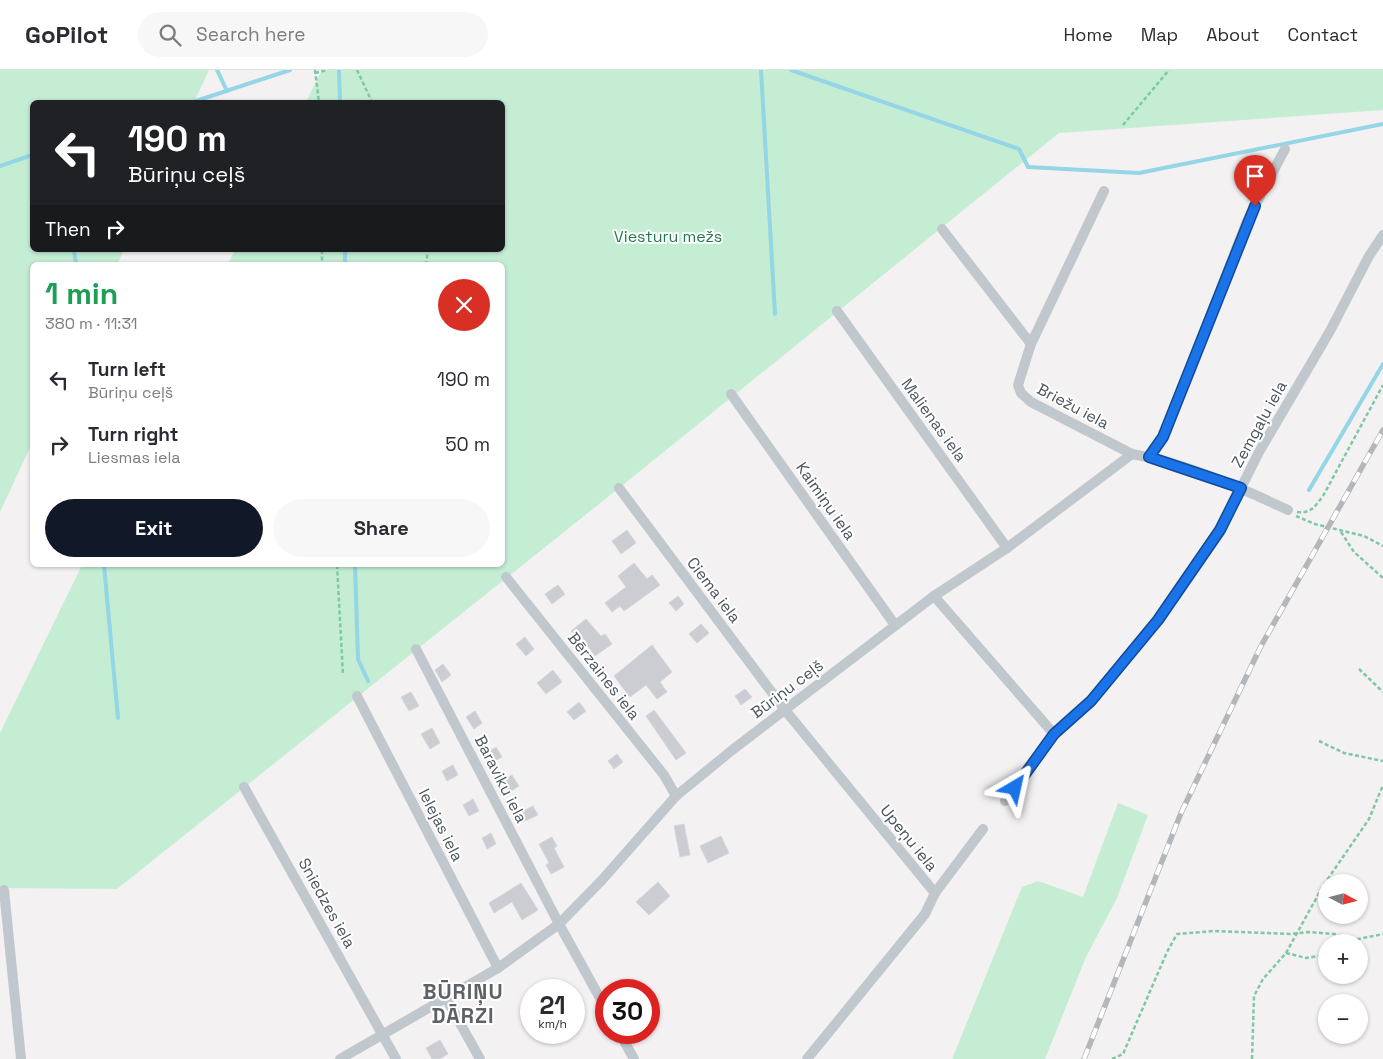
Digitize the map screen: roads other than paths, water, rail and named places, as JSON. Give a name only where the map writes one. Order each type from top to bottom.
[{"type":"street","points":[[1149,457],[1163,437],[1247,221],[1285,149]]},
{"type":"street","name":"Briežu iela","points":[[1104,191],[1031,344],[1018,385],[1021,393],[1031,402],[1132,454]]},
{"type":"street","points":[[942,229],[1031,344]]},
{"type":"street","name":"Zemgaļu iela","points":[[1005,801],[1054,734],[1091,701],[1158,620],[1220,530],[1259,452],[1330,331],[1369,256],[1383,235]]},
{"type":"street","name":"Malienas iela","points":[[836,310],[1007,548]]},
{"type":"street","name":"Kaimiņu iela","points":[[732,394],[895,625]]},
{"type":"street","points":[[1132,454],[1149,457],[1241,488],[1288,510]]},
{"type":"street","name":"Būriņu ceļš","points":[[340,1059],[498,968],[559,924],[602,880],[676,796],[895,625],[934,596],[1007,548],[1132,454]]},
{"type":"street","name":"Ciema iela","points":[[619,488],[785,710]]},
{"type":"street","name":"Bērzaines iela","points":[[506,577],[664,775],[676,796]]},
{"type":"street","points":[[934,596],[1054,734]]},
{"type":"street","name":"Baraviku iela","points":[[416,649],[559,924],[595,989]]},
{"type":"street","name":"Ielejas iela","points":[[357,696],[498,968]]},
{"type":"street","name":"Upeņu iela","points":[[785,710],[935,894],[925,914],[807,1059]]},
{"type":"street","name":"Sniedzes iela","points":[[244,787],[396,1059]]},
{"type":"street","points":[[935,894],[983,829]]},
{"type":"street","points":[[4,890],[21,1059]]},
{"type":"street","points":[[446,998],[480,1059]]},
{"type":"street","points":[[626,1044],[634,1059]]},
{"type":"waterway","points":[[217,70],[227,91]]},
{"type":"waterway","points":[[199,100],[290,70]]},
{"type":"waterway","points":[[339,70],[340,100]]},
{"type":"waterway","points":[[761,70],[775,314]]},
{"type":"waterway","points":[[791,70],[1019,149],[1028,167],[1139,173],[1383,124]]},
{"type":"waterway","points":[[0,166],[30,156]]},
{"type":"waterway","points":[[74,252],[76,262]]},
{"type":"waterway","points":[[345,252],[345,262]]},
{"type":"waterway","points":[[1309,490],[1383,364]]},
{"type":"waterway","points":[[104,567],[118,718]]},
{"type":"waterway","points":[[355,567],[358,659],[368,681]]},
{"type":"railway","points":[[1084,1059],[1181,813],[1261,646],[1383,430]]},
{"type":"district","name":"BŪRIŅU DĀRZI","points":[[463,1003]]},
{"type":"park label","name":"Viesturu mežs","points":[[668,236]]}]
